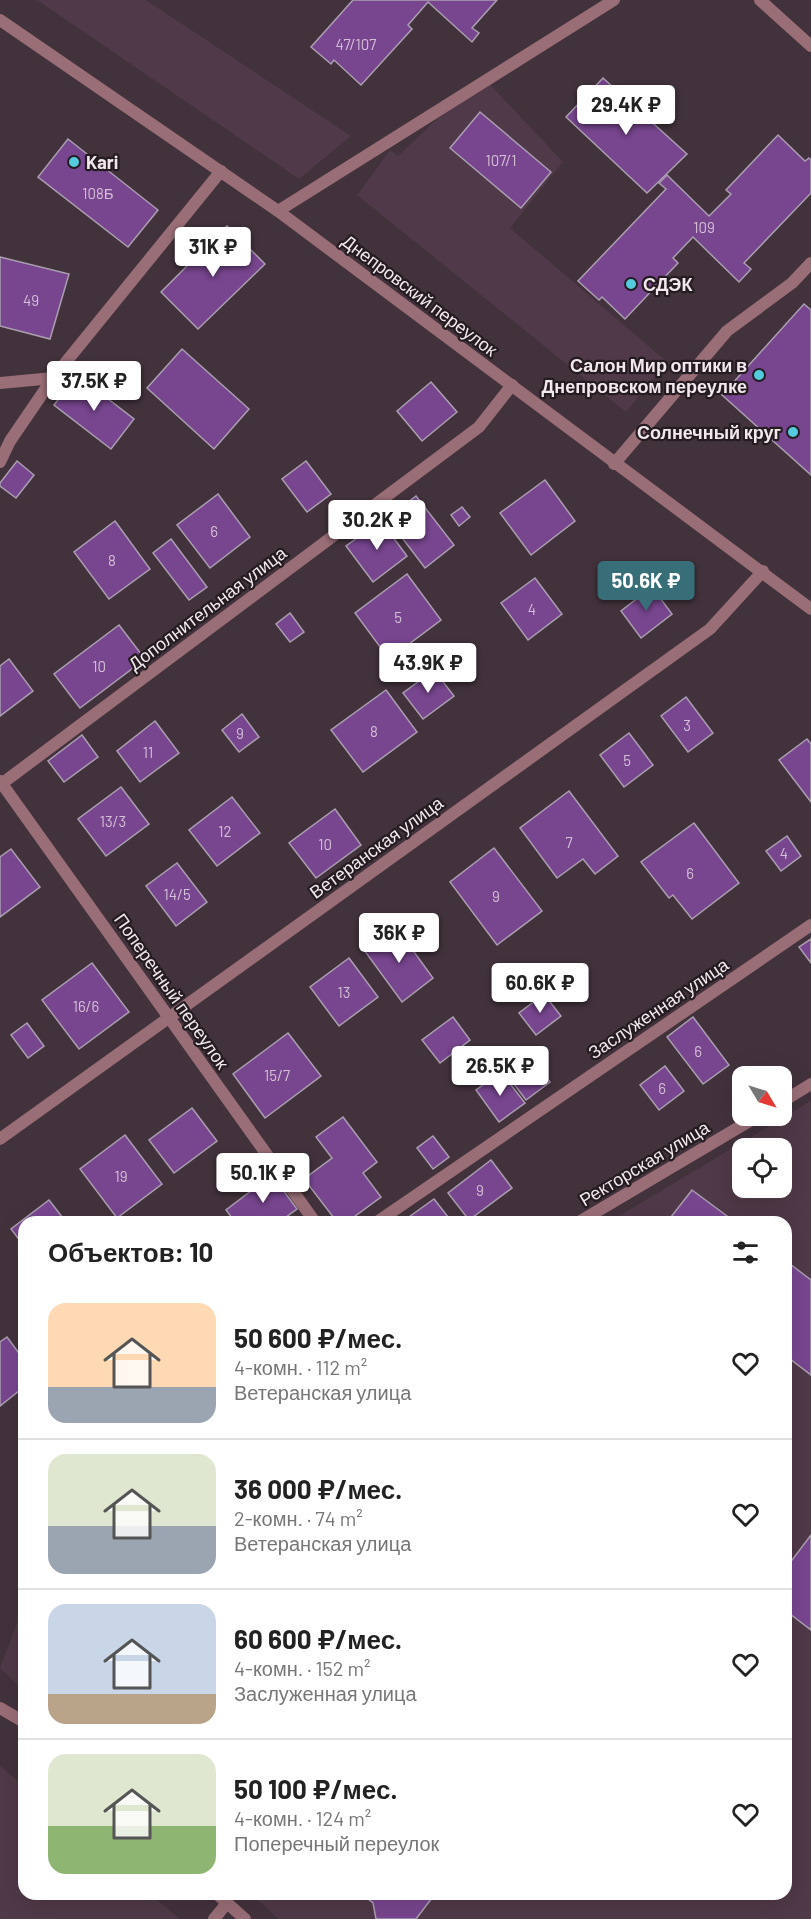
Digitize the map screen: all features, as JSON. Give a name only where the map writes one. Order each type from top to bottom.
[{"type":"street","points":[[278,211],[614,0]]},
{"type":"street","points":[[760,0],[811,46]]},
{"type":"street","name":"Днепровский переулок","points":[[0,21],[278,211],[811,609]]},
{"type":"street","points":[[0,462],[10,441],[53,378],[220,171]]},
{"type":"street","points":[[614,464],[727,332],[792,283],[811,263]]},
{"type":"street","points":[[0,383],[53,378]]},
{"type":"street","name":"Дополнительная улица","points":[[1,783],[479,427],[512,385]]},
{"type":"street","name":"Ветеранская улица","points":[[0,1139],[710,629],[763,571]]},
{"type":"street","name":"Поперечный переулок","points":[[1,783],[311,1216]]},
{"type":"street","name":"Заслуженная улица","points":[[386,1216],[811,925]]},
{"type":"street","points":[[792,1096],[811,1084]]},
{"type":"street","name":"Ректорская улица","points":[[589,1216],[741,1126]]},
{"type":"street","points":[[0,1708],[18,1718]]},
{"type":"street","points":[[214,1919],[222,1900]]},
{"type":"street","points":[[223,1900],[245,1919]]},
{"type":"shaded area","points":[[37,0],[146,0],[351,136],[299,179]]},
{"type":"shaded area","points":[[482,76],[563,162],[510,228],[667,362],[626,412],[357,195],[390,150],[398,156]]},
{"type":"shaded area","points":[[811,1101],[811,1919],[279,1919],[258,1900],[792,1900],[792,1216],[619,1216],[732,1148],[732,1198],[792,1198],[792,1138],[749,1138],[769,1126],[792,1126],[792,1112]]},
{"type":"shaded area","points":[[18,1621],[18,1685],[0,1668]]},
{"type":"shaded area","points":[[0,1766],[18,1781],[18,1900],[157,1900],[180,1919],[0,1919]]},
{"type":"building","points":[[353,0],[497,0],[472,28],[479,33],[472,42],[428,2],[408,25],[412,29],[361,85],[334,60],[331,64],[311,47]]},
{"type":"building","points":[[603,78],[687,154],[647,193],[566,117]]},
{"type":"building","points":[[480,112],[551,172],[521,208],[450,148]]},
{"type":"building","points":[[778,135],[805,161],[809,158],[811,160],[811,193],[744,263],[751,269],[739,282],[693,237],[673,258],[678,263],[625,319],[602,297],[599,300],[578,281],[666,189],[659,183],[667,175],[709,216],[731,194],[726,190]]},
{"type":"building","points":[[68,139],[158,210],[128,247],[38,177]]},
{"type":"building","points":[[227,226],[265,264],[198,329],[161,292]]},
{"type":"building","points":[[0,257],[69,274],[50,339],[0,326]]},
{"type":"building","points":[[804,304],[811,310],[811,475],[722,395]]},
{"type":"building","points":[[182,349],[249,409],[214,449],[147,388]]},
{"type":"building","points":[[77,375],[134,419],[111,449],[54,405]]},
{"type":"building","points":[[431,382],[457,412],[422,441],[397,411]]},
{"type":"building","points":[[17,461],[34,475],[16,498],[0,486],[0,483]]},
{"type":"building","points":[[306,461],[331,494],[307,512],[282,479]]},
{"type":"building","points":[[545,480],[575,521],[531,555],[500,513]]},
{"type":"building","points":[[218,494],[250,537],[210,568],[177,525]]},
{"type":"building","points":[[416,496],[454,545],[425,568],[387,518]]},
{"type":"building","points":[[462,507],[470,517],[459,526],[451,515]]},
{"type":"building","points":[[115,521],[150,569],[109,599],[74,552]]},
{"type":"building","points":[[381,521],[407,556],[373,582],[346,546]]},
{"type":"building","points":[[171,539],[207,587],[189,600],[153,553]]},
{"type":"building","points":[[407,574],[441,620],[389,659],[355,613]]},
{"type":"building","points":[[535,578],[562,614],[528,640],[501,603]]},
{"type":"building","points":[[652,587],[672,614],[641,638],[621,611]]},
{"type":"building","points":[[290,613],[304,632],[290,642],[276,624]]},
{"type":"building","points":[[119,625],[145,659],[80,708],[54,674]]},
{"type":"building","points":[[9,659],[33,691],[0,716],[0,666]]},
{"type":"building","points":[[434,670],[454,696],[423,719],[403,693]]},
{"type":"building","points":[[386,690],[417,732],[363,772],[331,730]]},
{"type":"building","points":[[686,697],[713,733],[688,752],[661,716]]},
{"type":"building","points":[[242,714],[259,737],[239,752],[222,730]]},
{"type":"building","points":[[155,721],[179,753],[140,782],[117,751]]},
{"type":"building","points":[[629,733],[653,765],[624,787],[600,755]]},
{"type":"building","points":[[82,735],[98,757],[64,782],[48,761]]},
{"type":"building","points":[[807,739],[811,744],[811,802],[779,760]]},
{"type":"building","points":[[121,787],[149,824],[106,856],[78,819]]},
{"type":"building","points":[[569,791],[618,856],[595,874],[583,859],[557,878],[520,828]]},
{"type":"building","points":[[232,797],[260,833],[217,866],[189,830]]},
{"type":"building","points":[[335,809],[361,845],[316,878],[289,843]]},
{"type":"building","points":[[694,823],[739,883],[692,919],[673,895],[669,898],[641,862]]},
{"type":"building","points":[[787,836],[801,856],[781,871],[766,851]]},
{"type":"building","points":[[494,848],[542,911],[497,945],[450,882]]},
{"type":"building","points":[[11,849],[40,887],[0,917],[0,857]]},
{"type":"building","points":[[177,863],[207,902],[176,926],[146,886]]},
{"type":"building","points":[[396,927],[433,978],[402,1002],[364,950]]},
{"type":"building","points":[[811,939],[811,963],[799,947]]},
{"type":"building","points":[[349,958],[378,997],[339,1026],[310,987]]},
{"type":"building","points":[[92,963],[129,1012],[79,1049],[42,1000]]},
{"type":"building","points":[[544,994],[561,1016],[536,1035],[519,1013]]},
{"type":"building","points":[[453,1017],[470,1040],[440,1063],[422,1040]]},
{"type":"building","points":[[693,1017],[729,1065],[703,1084],[667,1037]]},
{"type":"building","points":[[27,1023],[44,1046],[28,1058],[11,1035]]},
{"type":"building","points":[[288,1033],[321,1076],[265,1118],[233,1074]]},
{"type":"building","points":[[526,1050],[550,1082],[526,1100],[502,1068]]},
{"type":"building","points":[[665,1066],[684,1091],[659,1110],[640,1085]]},
{"type":"building","points":[[501,1072],[525,1103],[499,1122],[476,1090]]},
{"type":"building","points":[[192,1108],[217,1141],[174,1173],[149,1140]]},
{"type":"building","points":[[343,1117],[377,1162],[363,1173],[381,1197],[355,1216],[332,1216],[304,1179],[332,1158],[316,1137]]},
{"type":"building","points":[[125,1135],[162,1184],[120,1216],[115,1216],[80,1169]]},
{"type":"building","points":[[433,1136],[449,1157],[433,1169],[417,1148]]},
{"type":"building","points":[[491,1160],[512,1188],[474,1216],[466,1216],[448,1193]]},
{"type":"building","points":[[272,1175],[297,1209],[287,1216],[230,1216],[226,1210]]},
{"type":"building","points":[[692,1190],[727,1216],[672,1216]]},
{"type":"building","points":[[434,1199],[447,1216],[410,1216]]},
{"type":"building","points":[[49,1200],[61,1216],[28,1216]]},
{"type":"building","points":[[18,1224],[18,1238],[11,1229]]},
{"type":"building","points":[[792,1266],[811,1280],[811,1375],[792,1361]]},
{"type":"building","points":[[7,1337],[18,1352],[18,1392],[0,1406],[0,1342]]},
{"type":"building","points":[[811,1535],[811,1630],[792,1616],[792,1560]]},
{"type":"building","points":[[369,1900],[430,1900],[416,1919],[376,1919],[373,1903]]},
{"type":"place","name":"Kari","points":[[74,162]]},
{"type":"place","name":"СДЭК","points":[[631,284]]},
{"type":"place","name":"Салон Мир оптики в Днепровском переулке","points":[[759,375]]},
{"type":"place","name":"Солнечный круг","points":[[793,432]]}]
